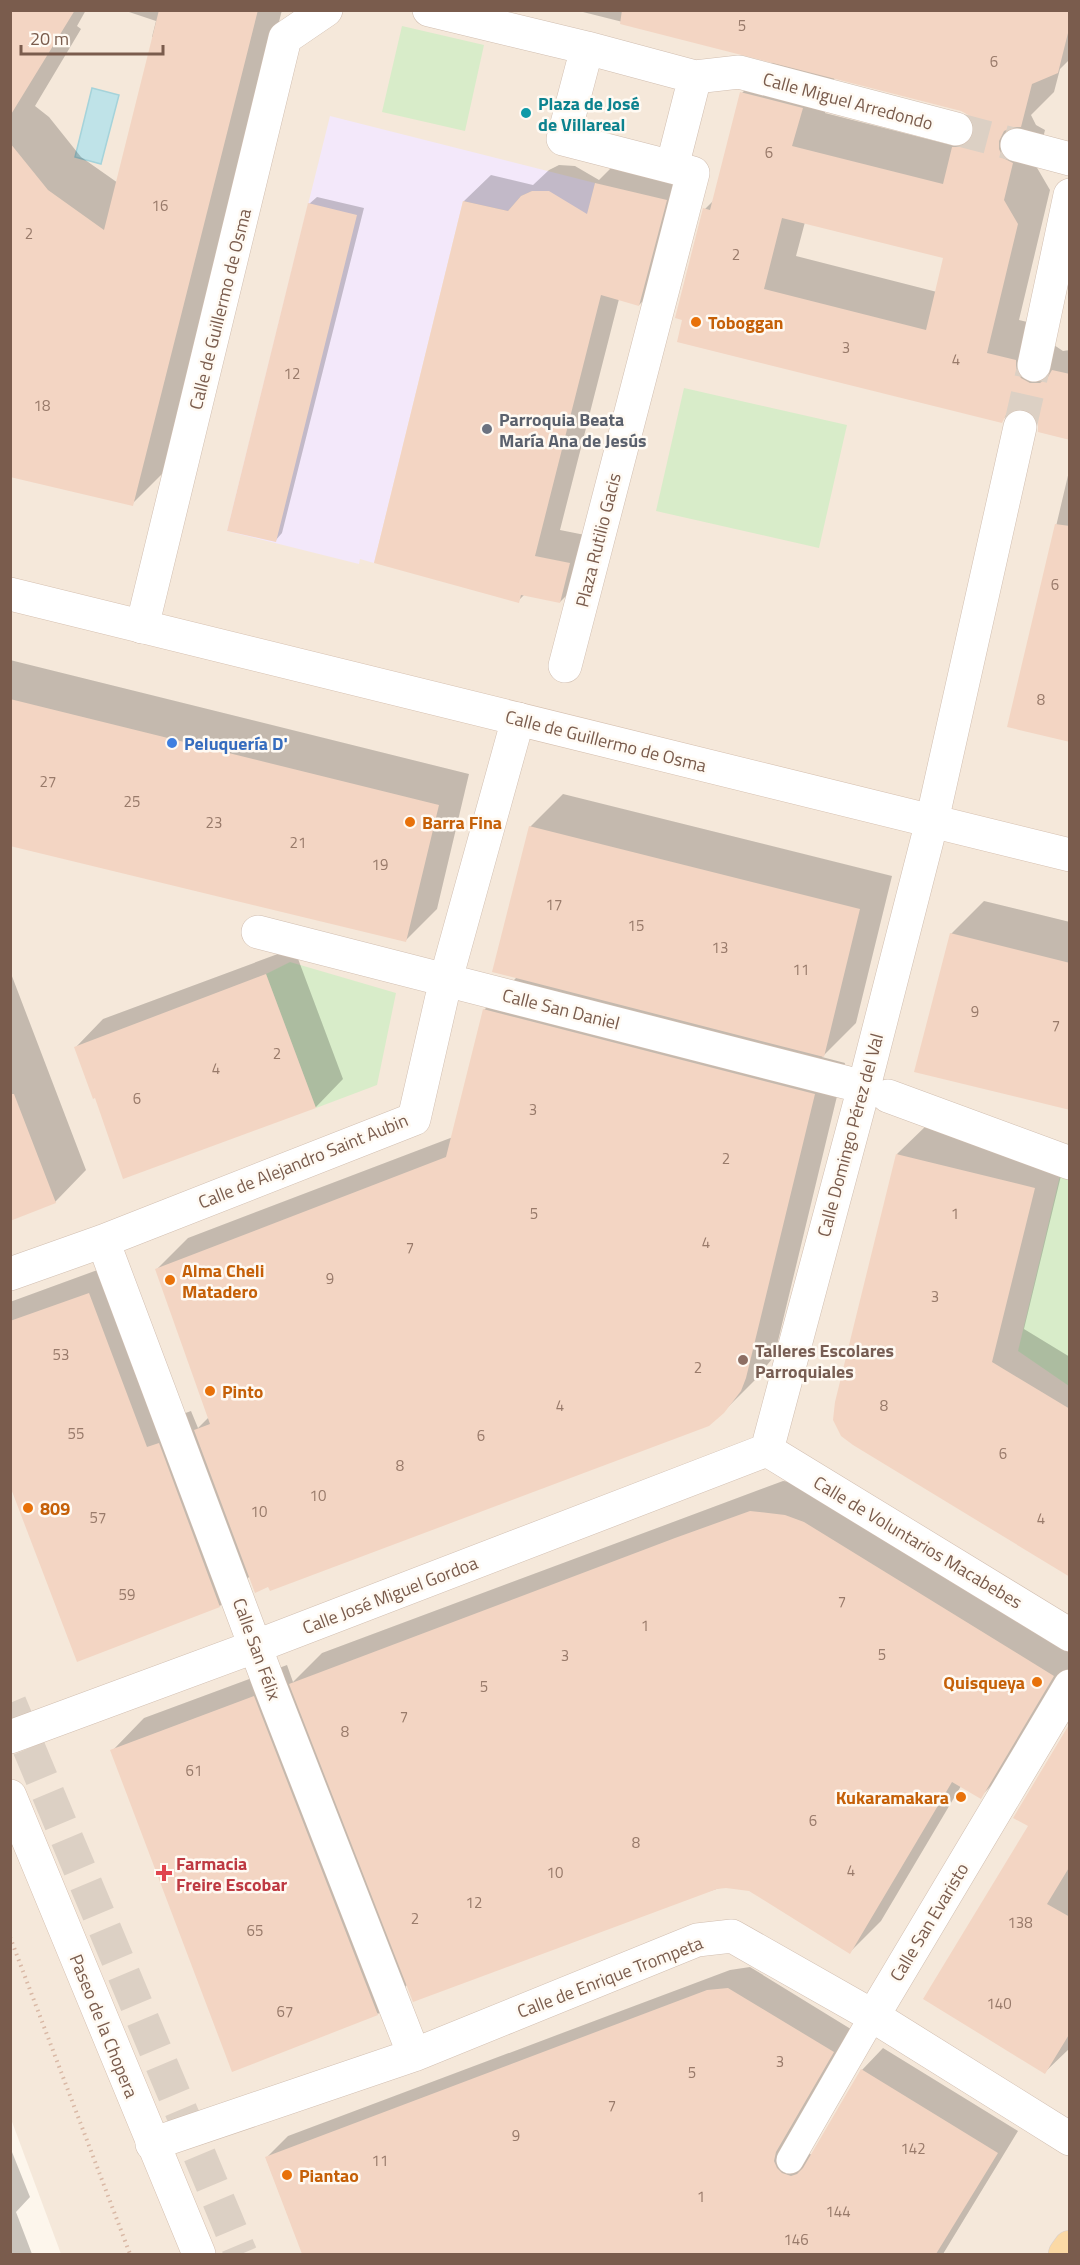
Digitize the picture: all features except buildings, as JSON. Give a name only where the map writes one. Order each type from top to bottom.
[{"type":"main road","points":[[1065,2254],[1070,2247]]},
{"type":"street","name":"Calle de Guillermo de Osma","points":[[142,627],[285,38],[326,10]]},
{"type":"street","points":[[429,10],[587,48],[695,77],[672,167],[563,139],[587,48]]},
{"type":"street","name":"Calle Miguel Arredondo","points":[[695,77],[739,72],[956,129]]},
{"type":"street","points":[[1017,145],[1070,159]]},
{"type":"street","name":"Plaza Rutilio Gacis","points":[[565,666],[693,173],[672,167]]},
{"type":"street","points":[[1034,365],[1070,195]]},
{"type":"street","points":[[932,821],[1020,427]]},
{"type":"street","name":"Calle de Guillermo de Osma","points":[[10,594],[1070,855]]},
{"type":"street","name":"Calle de Alejandro Saint Aubin","points":[[10,1274],[103,1241],[414,1119],[446,979],[518,719]]},
{"type":"street","name":"Calle Domingo Pérez del Val","points":[[767,1450],[876,1091],[932,821]]},
{"type":"street","name":"Calle San Daniel","points":[[258,932],[876,1091],[1070,1163]]},
{"type":"street","name":"Calle San Félix","points":[[103,1241],[257,1646],[270,1686],[414,2055]]},
{"type":"street","name":"Calle de Voluntarios Macabebes","points":[[767,1450],[1070,1635]]},
{"type":"street","name":"Calle José Miguel Gordoa","points":[[10,1737],[257,1646],[767,1450]]},
{"type":"street","name":"Calle San Evaristo","points":[[873,2016],[1070,1686]]},
{"type":"street","name":"Paseo de la Chopera","points":[[10,1796],[199,2254]]},
{"type":"street","name":"Calle de Enrique Trompeta","points":[[152,2144],[414,2055],[697,1940],[732,1936],[873,2016],[1070,2139]]},
{"type":"lane","name":"Calle San Evaristo","points":[[790,2160],[873,2016]]},
{"type":"path","points":[[10,1937],[130,2254]]},
{"type":"shaded area","points":[[11,11],[1069,11],[1069,2254],[61,2254],[11,2119]]},
{"type":"shaded area","points":[[330,116],[595,183],[583,231],[549,191],[532,191],[521,196],[508,211],[463,201],[374,563],[360,559],[359,564],[227,531]]},
{"type":"green space","points":[[402,26],[484,45],[465,131],[382,112]]},
{"type":"green space","points":[[684,388],[847,425],[819,548],[656,511]]},
{"type":"green space","points":[[290,962],[396,993],[377,1085],[316,1108],[266,974]]},
{"type":"green space","points":[[1068,1142],[1070,1142],[1069,1386],[1018,1351]]},
{"type":"water","points":[[92,88],[119,95],[101,164],[75,157]]},
{"type":"tunnel","points":[[956,129],[1017,145]]},
{"type":"tunnel","points":[[1020,427],[1034,365]]},
{"type":"tunnel","points":[[10,1703],[241,2254]]},
{"type":"place","name":"Plaza de José de Villareal","points":[[526,113]]},
{"type":"place","name":"Toboggan","points":[[696,322]]},
{"type":"place","name":"Parroquia Beata María Ana de Jesús","points":[[487,429]]},
{"type":"place","name":"Peluquería D'","points":[[172,743]]},
{"type":"place","name":"Barra Fina","points":[[410,822]]},
{"type":"place","name":"Alma Cheli Matadero","points":[[170,1280]]},
{"type":"place","name":"Talleres Escolares Parroquiales","points":[[743,1360]]},
{"type":"place","name":"Pinto","points":[[210,1391]]},
{"type":"place","name":"809","points":[[28,1508]]},
{"type":"place","name":"Quisqueya","points":[[1037,1682]]},
{"type":"place","name":"Kukaramakara","points":[[961,1797]]},
{"type":"place","name":"Farmacia Freire Escobar","points":[[164,1873]]},
{"type":"place","name":"Piantao","points":[[287,2175]]}]
